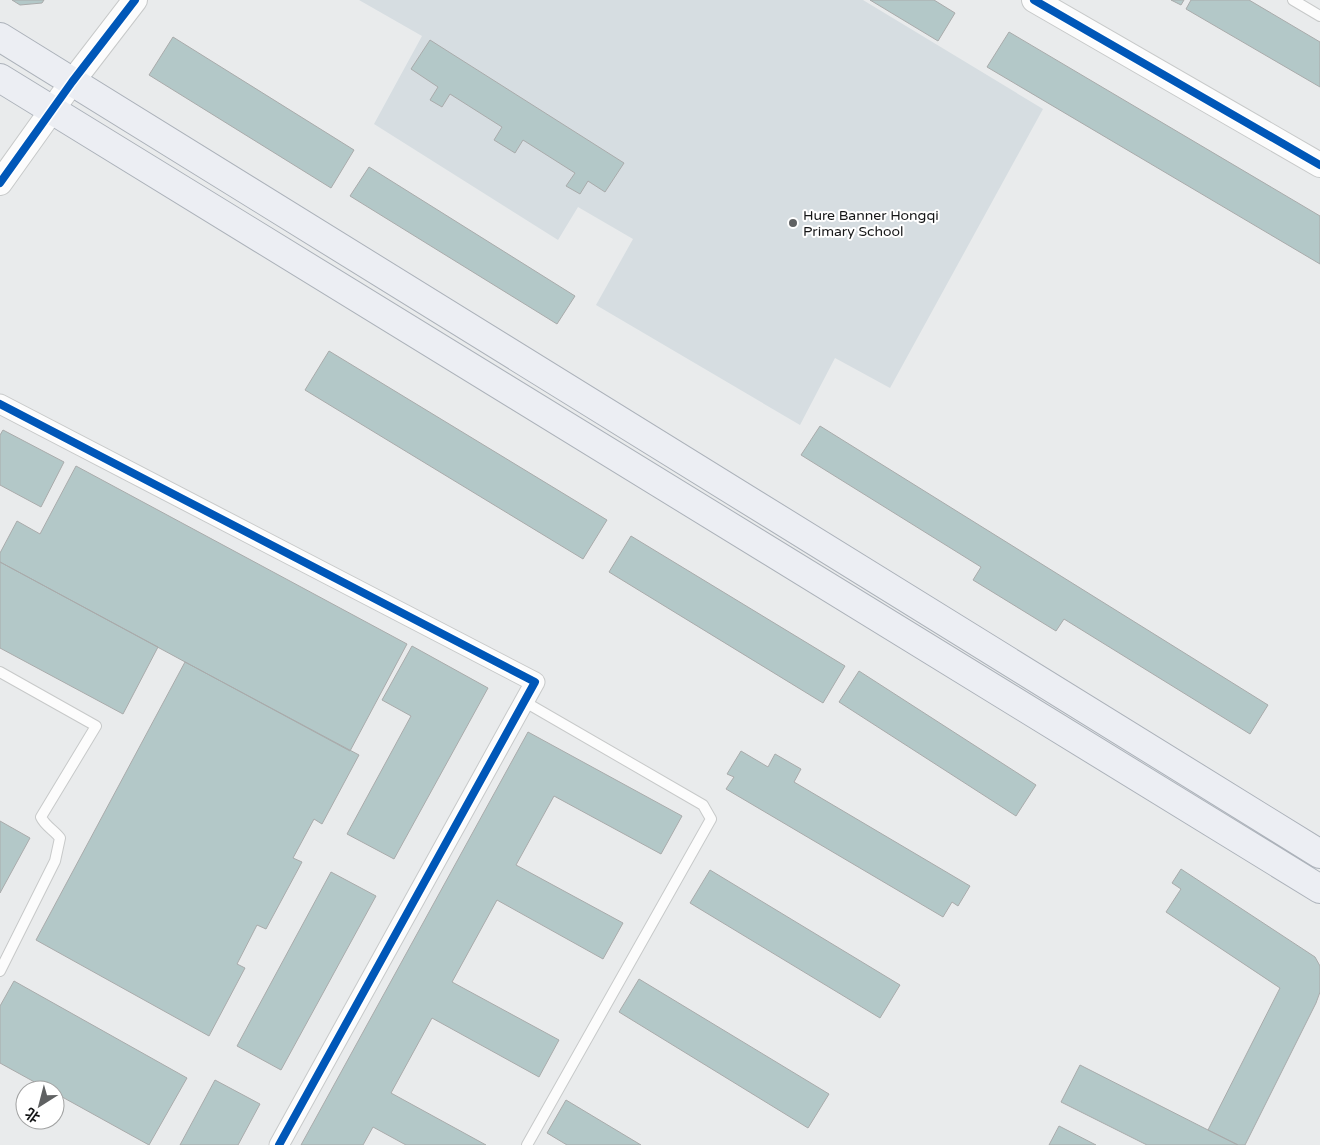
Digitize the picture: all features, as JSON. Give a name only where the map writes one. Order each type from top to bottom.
[{"type":"main road","points":[[0,37],[1320,854]]},
{"type":"main road","points":[[0,78],[1320,889]]},
{"type":"street","points":[[0,183],[72,82],[135,0]]},
{"type":"street","points":[[1034,0],[1320,165]]},
{"type":"street","points":[[0,404],[535,682],[279,1145]]},
{"type":"lane","points":[[1293,0],[1320,16]]},
{"type":"lane","points":[[0,672],[96,726],[41,817],[44,824],[53,829],[60,838],[55,861],[0,971]]},
{"type":"lane","points":[[524,702],[703,805],[711,819],[527,1145]]},
{"type":"shaded area","name":"Hure Banner Hongqi Primary School","points":[[359,0],[863,0],[1043,109],[890,388],[835,358],[800,425],[596,305],[633,239],[578,207],[558,240],[374,124],[422,36]]},
{"type":"building","points":[[12,0],[44,0],[42,3],[20,5]]},
{"type":"building","points":[[870,0],[934,0],[955,13],[938,41]]},
{"type":"building","points":[[1171,0],[1184,0],[1181,5]]},
{"type":"building","points":[[1191,0],[1249,0],[1320,42],[1320,87],[1186,9]]},
{"type":"building","points":[[1009,32],[1320,216],[1320,264],[987,67]]},
{"type":"building","points":[[173,37],[354,150],[331,188],[149,75]]},
{"type":"building","points":[[430,40],[624,163],[605,192],[588,181],[580,194],[566,186],[575,173],[523,140],[515,153],[494,140],[502,127],[450,94],[442,107],[430,100],[438,87],[411,69]]},
{"type":"building","points":[[369,167],[575,296],[557,324],[350,196]]},
{"type":"building","points":[[329,351],[607,520],[583,559],[305,390]]},
{"type":"building","points":[[820,426],[1268,705],[1250,734],[1064,619],[1056,631],[973,580],[981,567],[801,455]]},
{"type":"building","points":[[3,430],[64,462],[41,507],[0,485],[0,435]]},
{"type":"building","points":[[76,466],[407,644],[350,751],[0,562],[0,553],[17,521],[40,534]]},
{"type":"building","points":[[631,536],[845,666],[823,703],[609,572]]},
{"type":"building","points":[[0,562],[158,647],[123,714],[0,648]]},
{"type":"building","points":[[412,646],[488,688],[394,859],[347,834],[411,716],[382,700]]},
{"type":"building","points":[[185,662],[359,755],[322,824],[314,819],[293,858],[302,862],[266,929],[257,925],[237,964],[245,968],[209,1036],[36,940]]},
{"type":"building","points":[[859,671],[1036,785],[1016,816],[839,702]]},
{"type":"building","points":[[528,732],[682,816],[661,854],[554,796],[516,865],[623,923],[603,959],[497,900],[452,982],[559,1040],[539,1077],[432,1018],[391,1093],[486,1145],[406,1145],[373,1127],[363,1145],[301,1145]]},
{"type":"building","points":[[741,751],[768,767],[775,754],[801,769],[794,782],[970,886],[958,906],[952,902],[943,917],[726,789],[734,777],[727,774]]},
{"type":"building","points":[[0,821],[30,838],[0,893]]},
{"type":"building","points":[[1181,869],[1315,957],[1320,966],[1320,992],[1316,1003],[1245,1145],[1238,1145],[1208,1130],[1280,988],[1166,912],[1181,889],[1172,883]]},
{"type":"building","points":[[710,870],[900,985],[880,1018],[690,903]]},
{"type":"building","points":[[331,872],[376,896],[281,1070],[237,1046]]},
{"type":"building","points":[[639,979],[829,1094],[808,1128],[619,1012]]},
{"type":"building","points":[[14,981],[187,1078],[149,1145],[65,1099],[65,1080],[31,1080],[0,1063],[0,1006]]},
{"type":"building","points":[[1080,1065],[1238,1145],[1147,1145],[1061,1102]]},
{"type":"building","points":[[215,1080],[260,1104],[238,1145],[180,1145]]},
{"type":"building","points":[[566,1100],[641,1145],[567,1145],[547,1133]]},
{"type":"building","points":[[1059,1126],[1096,1145],[1049,1145]]},
{"type":"cycle path","points":[[0,183],[72,82],[135,0]]},
{"type":"cycle path","points":[[1034,0],[1320,165]]},
{"type":"cycle path","points":[[0,404],[535,682],[279,1145]]},
{"type":"place","name":"Hure Banner Hongqi Primary School","points":[[793,223]]}]
